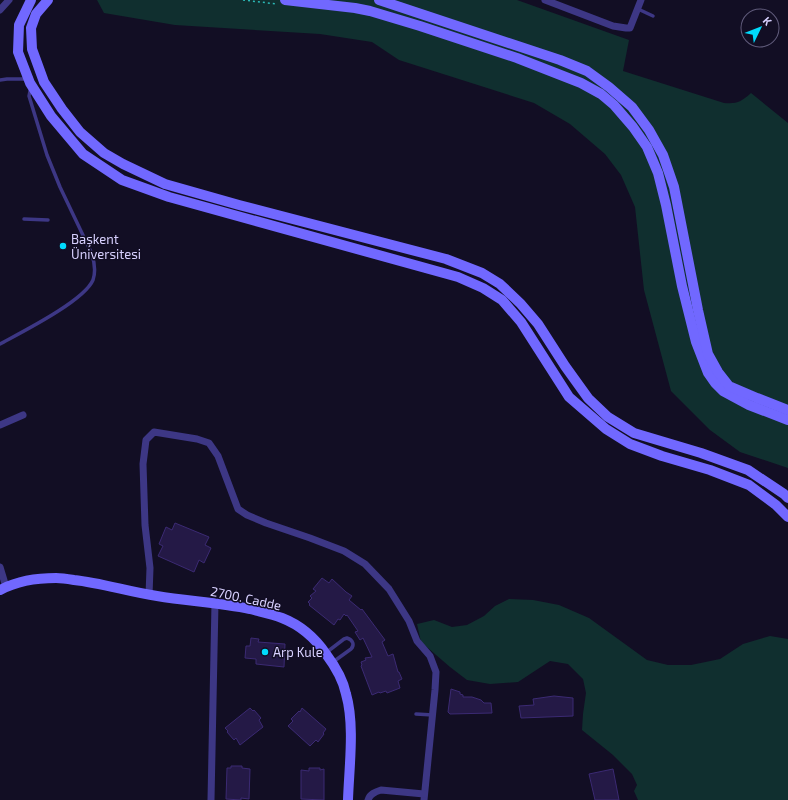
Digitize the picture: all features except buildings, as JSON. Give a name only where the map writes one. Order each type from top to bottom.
[{"type":"street","points":[[0,10],[9,0]]},
{"type":"street","points":[[31,0],[19,25],[18,52],[31,84],[51,116],[83,154],[122,180],[169,197],[458,277],[483,288],[502,300],[520,322],[568,397],[606,429],[630,444],[662,456],[710,470],[749,485],[776,505],[788,517]]},
{"type":"street","points":[[48,0],[36,14],[31,28],[32,49],[44,82],[80,132],[104,153],[165,184],[239,205],[446,259],[482,273],[500,284],[520,303],[538,324],[588,398],[608,417],[634,433],[701,453],[748,470],[788,498]]},
{"type":"street","points":[[379,0],[587,71],[632,106],[650,130],[663,155],[674,187],[708,354],[718,372],[729,386],[788,410]]},
{"type":"street","points":[[545,0],[613,26],[626,28],[630,28],[641,0]]},
{"type":"street","points":[[283,2],[355,8],[370,11],[517,58],[581,82],[601,94],[614,105],[633,127],[647,147],[658,173],[682,286],[696,342],[708,373],[723,391],[749,405],[788,420]]},
{"type":"street","points":[[0,425],[23,415]]},
{"type":"street","points":[[149,595],[150,568],[145,525],[143,464],[146,440],[154,432],[197,439],[209,443],[218,456],[238,509],[247,515],[344,551],[365,564],[389,589],[409,621],[417,641],[430,656],[436,672],[436,690],[424,797],[381,790],[374,792],[368,800]]},
{"type":"street","points":[[0,567],[3,589]]},
{"type":"street","name":"2700. Cadde","points":[[3,589],[21,582],[35,579],[57,578],[83,581],[149,595],[246,608],[282,617],[297,625],[308,633],[326,653],[342,679],[347,695],[350,739],[348,800]]},
{"type":"street","points":[[211,800],[215,604]]},
{"type":"lane","points":[[638,9],[653,16]]},
{"type":"lane","points":[[0,80],[7,78],[31,84],[29,96],[47,155],[91,252],[94,263],[94,277],[88,287],[75,299],[56,312],[0,344]]},
{"type":"lane","points":[[24,219],[48,220]]},
{"type":"lane","points":[[326,653],[344,638],[352,641],[353,647],[332,662]]},
{"type":"lane","points":[[416,714],[433,715]]},
{"type":"path","points":[[243,0],[283,2]]},
{"type":"green space","points":[[97,0],[517,0],[629,40],[623,71],[724,103],[739,102],[751,93],[788,123],[788,468],[740,452],[710,430],[671,391],[644,290],[635,207],[621,175],[605,154],[570,124],[534,103],[399,60],[372,42],[320,34],[175,25],[104,13]]},
{"type":"green space","points":[[509,599],[533,600],[559,605],[589,618],[647,660],[668,665],[691,665],[720,659],[743,644],[770,636],[788,639],[788,800],[638,800],[634,791],[637,785],[632,774],[613,755],[582,730],[586,693],[583,679],[568,664],[550,661],[518,682],[490,684],[467,680],[421,642],[417,624],[434,620],[452,627],[467,625],[484,616],[495,606]]},
{"type":"place","name":"Başkent Üniversitesi","points":[[63,246]]},
{"type":"place","name":"Arp Kule","points":[[265,652]]}]
